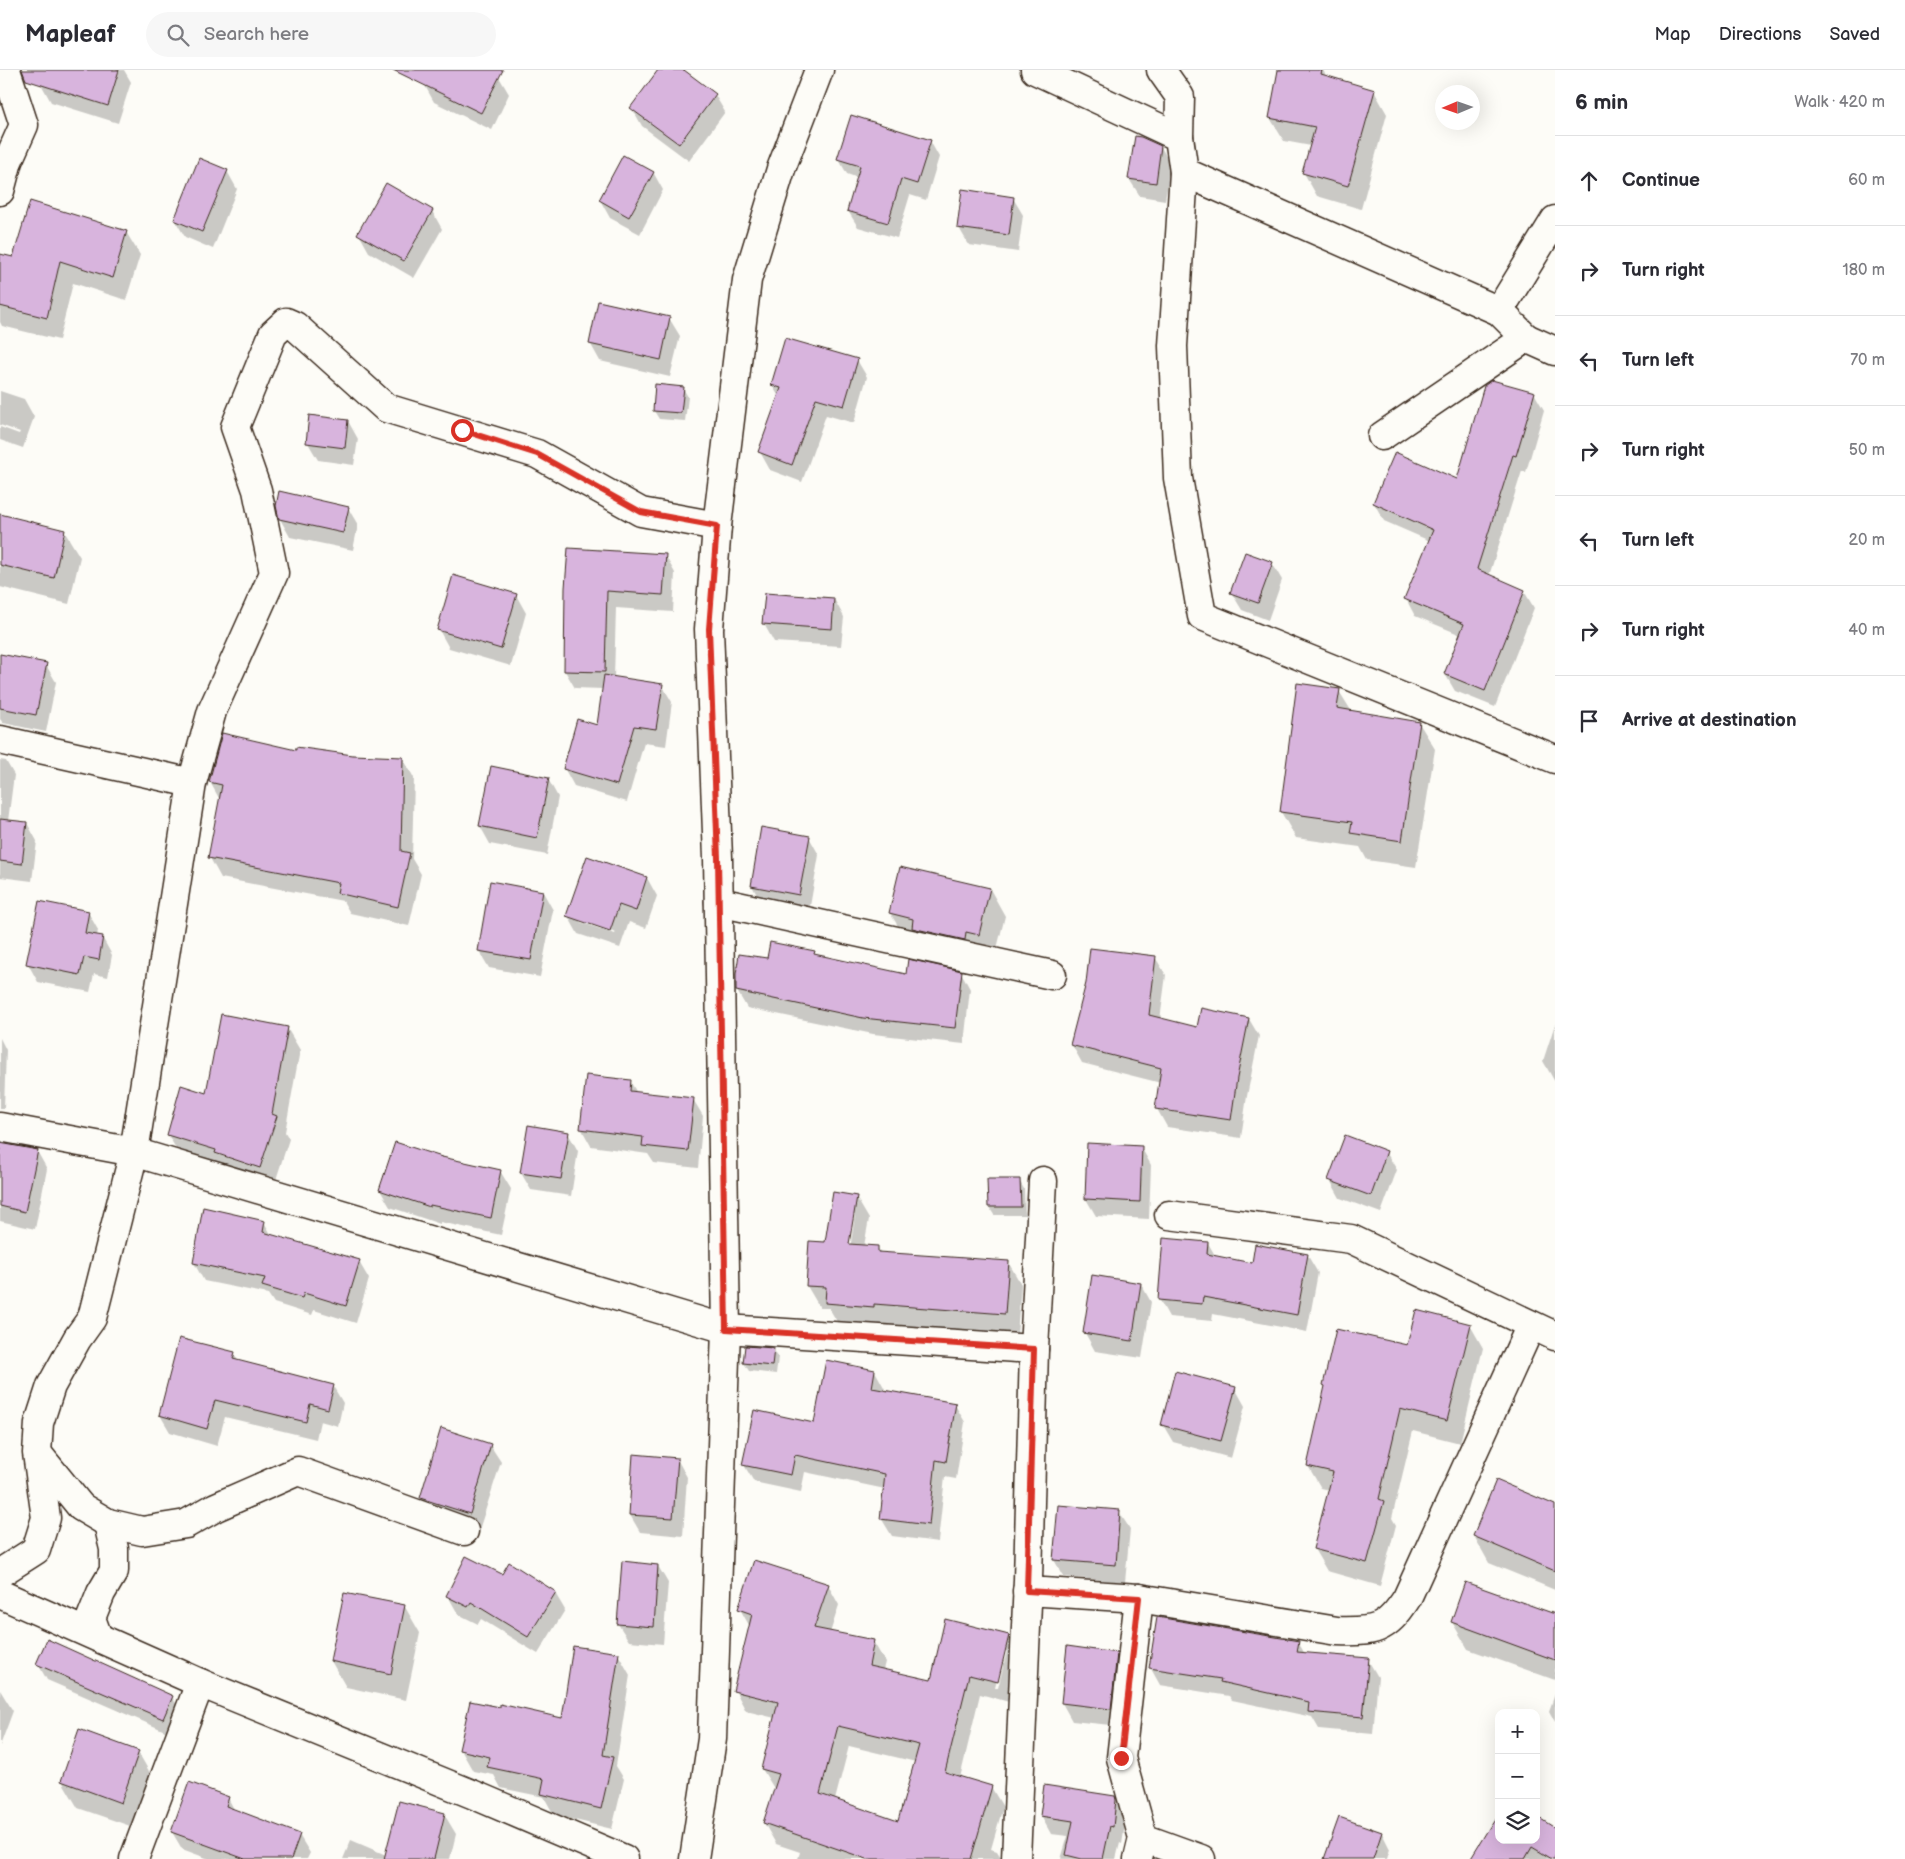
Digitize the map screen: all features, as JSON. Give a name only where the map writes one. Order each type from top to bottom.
[{"type":"street","points":[[0,191],[8,160],[24,125],[6,70]]},
{"type":"street","points":[[694,1859],[712,1739],[726,1329],[719,902],[709,629],[717,526],[747,280],[781,169],[819,70]]},
{"type":"street","points":[[1035,70],[1179,137]]},
{"type":"street","points":[[1161,70],[1180,97],[1179,137],[1184,172],[1173,346],[1178,478],[1202,616],[1555,759]]},
{"type":"street","points":[[1184,172],[1499,311],[1526,338],[1555,351]]},
{"type":"street","points":[[1499,311],[1555,220]]},
{"type":"street","points":[[0,1573],[36,1550],[46,1518],[37,1453],[39,1423],[51,1386],[92,1318],[134,1152],[192,783],[212,711],[274,573],[257,490],[235,426],[273,334],[286,322],[295,326],[386,408],[537,454],[641,512],[717,526]]},
{"type":"street","points":[[1382,436],[1526,338]]},
{"type":"street","points":[[0,740],[192,783]]},
{"type":"street","points":[[719,902],[1052,975]]},
{"type":"street","points":[[0,1127],[134,1152],[726,1329],[1034,1349]]},
{"type":"street","points":[[1016,1859],[1027,1591],[1034,1349],[1043,1181]]},
{"type":"street","points":[[1027,1591],[1139,1598],[1337,1631],[1363,1632],[1385,1625],[1397,1614],[1407,1598],[1543,1330],[1351,1239],[1169,1215]]},
{"type":"street","points":[[37,1453],[81,1507],[108,1523],[142,1532],[186,1524],[216,1507],[298,1472],[464,1531]]},
{"type":"street","points":[[98,1637],[91,1618],[101,1593],[114,1570],[114,1549],[108,1523]]},
{"type":"street","points":[[0,1594],[200,1683],[463,1790],[624,1859]]},
{"type":"street","points":[[1139,1598],[1121,1758],[1140,1848],[1201,1859]]},
{"type":"street","points":[[134,1859],[200,1683]]},
{"type":"building","points":[[22,70],[119,70],[108,106],[26,80]]},
{"type":"building","points":[[393,70],[503,70],[481,113]]},
{"type":"building","points":[[658,70],[684,70],[716,94],[679,144],[630,108]]},
{"type":"building","points":[[1278,70],[1322,70],[1321,74],[1375,90],[1348,186],[1302,173],[1315,127],[1269,118]]},
{"type":"building","points":[[851,115],[931,140],[917,184],[901,179],[888,223],[847,211],[860,166],[837,159]]},
{"type":"building","points":[[1135,136],[1161,146],[1156,183],[1128,179]]},
{"type":"building","points":[[623,155],[654,172],[629,217],[599,200]]},
{"type":"building","points":[[199,158],[228,170],[202,232],[174,220]]},
{"type":"building","points":[[386,183],[433,210],[404,261],[357,234]]},
{"type":"building","points":[[962,189],[1014,197],[1009,235],[957,228]]},
{"type":"building","points":[[30,201],[127,231],[113,278],[60,261],[47,318],[0,306],[0,254],[13,257]]},
{"type":"building","points":[[598,301],[670,317],[661,360],[589,344]]},
{"type":"building","points":[[785,338],[858,359],[844,406],[816,398],[792,465],[758,452],[781,388],[771,385]]},
{"type":"building","points":[[1492,380],[1535,392],[1516,456],[1513,455],[1477,569],[1525,590],[1485,691],[1444,674],[1464,624],[1404,599],[1433,530],[1373,503],[1395,452],[1457,479],[1484,386]]},
{"type":"building","points":[[655,384],[684,387],[681,413],[653,411]]},
{"type":"building","points":[[309,415],[348,420],[345,448],[306,443]]},
{"type":"building","points":[[279,491],[349,507],[343,533],[279,519],[276,506]]},
{"type":"building","points":[[0,514],[65,530],[54,578],[0,565]]},
{"type":"building","points":[[568,548],[666,554],[663,595],[607,591],[605,672],[564,671],[565,588]]},
{"type":"building","points":[[1245,552],[1273,562],[1258,603],[1230,593]]},
{"type":"building","points":[[453,575],[517,594],[501,649],[437,630]]},
{"type":"building","points":[[765,593],[834,598],[832,629],[762,624]]},
{"type":"building","points":[[0,654],[47,663],[36,715],[0,708]]},
{"type":"building","points":[[604,675],[663,684],[656,729],[634,726],[617,785],[563,769],[577,719],[597,725]]},
{"type":"building","points":[[1297,683],[1340,689],[1337,708],[1420,722],[1402,841],[1350,833],[1352,822],[1280,812]]},
{"type":"building","points":[[222,733],[296,750],[296,747],[353,755],[403,757],[401,851],[410,853],[398,907],[337,893],[339,883],[208,858],[222,785],[209,782]]},
{"type":"building","points":[[491,766],[549,778],[537,838],[479,826]]},
{"type":"building","points":[[0,819],[27,822],[22,864],[0,861]]},
{"type":"building","points":[[761,827],[810,836],[799,895],[751,886]]},
{"type":"building","points":[[587,856],[647,877],[636,911],[619,905],[610,931],[566,916]]},
{"type":"building","points":[[900,867],[990,888],[979,935],[966,932],[965,940],[912,928],[913,919],[889,913]]},
{"type":"building","points":[[490,881],[543,891],[531,960],[478,951]]},
{"type":"building","points":[[39,901],[89,911],[85,933],[103,936],[99,960],[84,957],[80,975],[26,964]]},
{"type":"building","points":[[770,942],[815,951],[814,954],[906,974],[908,959],[962,971],[955,1028],[863,1018],[736,991],[739,954],[767,958]]},
{"type":"building","points":[[1090,948],[1156,956],[1149,1015],[1197,1027],[1201,1008],[1249,1018],[1231,1120],[1155,1109],[1161,1068],[1070,1045],[1086,983]]},
{"type":"building","points":[[221,1014],[288,1027],[272,1114],[277,1116],[260,1168],[215,1153],[216,1150],[167,1135],[181,1085],[206,1093]]},
{"type":"building","points":[[586,1075],[631,1080],[630,1091],[694,1098],[688,1151],[642,1146],[643,1137],[580,1129]]},
{"type":"building","points":[[528,1125],[569,1132],[561,1179],[520,1173]]},
{"type":"building","points":[[1345,1135],[1387,1151],[1371,1196],[1328,1180]]},
{"type":"building","points":[[395,1142],[442,1157],[501,1170],[491,1218],[430,1205],[430,1207],[379,1190]]},
{"type":"building","points":[[0,1143],[38,1150],[25,1212],[0,1206]]},
{"type":"building","points":[[1087,1143],[1142,1146],[1140,1202],[1085,1199]]},
{"type":"building","points":[[987,1179],[1020,1179],[1021,1207],[988,1207]]},
{"type":"building","points":[[833,1192],[857,1196],[849,1244],[878,1246],[878,1252],[1009,1261],[1005,1314],[874,1304],[874,1307],[825,1303],[826,1287],[806,1286],[809,1241],[825,1242]]},
{"type":"building","points":[[203,1207],[265,1221],[263,1232],[360,1260],[346,1306],[304,1293],[302,1298],[262,1286],[265,1278],[193,1263]]},
{"type":"building","points":[[1163,1238],[1208,1242],[1207,1254],[1252,1263],[1255,1244],[1308,1254],[1297,1315],[1203,1297],[1202,1304],[1158,1300]]},
{"type":"building","points":[[1092,1275],[1141,1283],[1132,1341],[1083,1333]]},
{"type":"building","points":[[1416,1310],[1471,1324],[1447,1421],[1400,1409],[1379,1499],[1384,1501],[1367,1563],[1313,1549],[1333,1472],[1307,1466],[1336,1329],[1407,1345]]},
{"type":"building","points":[[179,1338],[235,1352],[233,1359],[334,1385],[328,1409],[310,1404],[306,1422],[215,1400],[207,1429],[159,1415]]},
{"type":"building","points":[[745,1346],[774,1348],[772,1366],[743,1363]]},
{"type":"building","points":[[826,1360],[875,1370],[872,1388],[956,1403],[946,1462],[936,1460],[929,1525],[880,1519],[885,1474],[795,1455],[791,1475],[742,1465],[754,1410],[814,1423]]},
{"type":"building","points":[[1175,1371],[1236,1387],[1221,1441],[1161,1425]]},
{"type":"building","points":[[441,1428],[491,1444],[470,1514],[420,1498]]},
{"type":"building","points":[[633,1454],[678,1458],[673,1518],[629,1515]]},
{"type":"building","points":[[1496,1480],[1555,1505],[1555,1571],[1473,1536]]},
{"type":"building","points":[[1058,1505],[1120,1510],[1116,1565],[1053,1560]]},
{"type":"building","points":[[466,1556],[502,1574],[509,1562],[556,1592],[528,1637],[471,1602],[468,1607],[446,1596]]},
{"type":"building","points":[[754,1560],[829,1584],[814,1628],[874,1640],[869,1666],[931,1680],[945,1619],[1009,1635],[998,1682],[969,1675],[945,1772],[992,1786],[971,1859],[867,1859],[763,1823],[779,1774],[761,1769],[778,1702],[733,1691],[752,1614],[738,1609]],"holes":[[[838,1726],[919,1745],[898,1821],[820,1794]]]},
{"type":"building","points":[[622,1561],[658,1565],[654,1627],[617,1624]]},
{"type":"building","points":[[1465,1582],[1555,1614],[1555,1660],[1451,1622]]},
{"type":"building","points":[[344,1593],[405,1605],[391,1674],[330,1661]]},
{"type":"building","points":[[1157,1617],[1299,1641],[1297,1652],[1369,1658],[1363,1717],[1308,1712],[1309,1702],[1220,1682],[1221,1679],[1149,1668]]},
{"type":"building","points":[[47,1639],[173,1696],[163,1719],[36,1664]]},
{"type":"building","points":[[573,1646],[619,1653],[603,1755],[613,1757],[601,1809],[541,1794],[544,1779],[487,1767],[490,1757],[459,1750],[470,1701],[500,1707],[500,1704],[562,1718]]},
{"type":"building","points":[[1067,1646],[1117,1653],[1111,1709],[1061,1703]]},
{"type":"building","points":[[79,1729],[139,1751],[121,1803],[61,1781]]},
{"type":"building","points":[[189,1782],[229,1797],[226,1806],[300,1834],[291,1859],[245,1859],[171,1832]]},
{"type":"building","points":[[1044,1785],[1115,1796],[1113,1827],[1110,1826],[1103,1859],[1082,1859],[1066,1855],[1073,1821],[1040,1816]]},
{"type":"building","points":[[399,1801],[445,1813],[434,1859],[384,1859]]},
{"type":"building","points":[[1339,1817],[1382,1832],[1373,1859],[1324,1859]]},
{"type":"building","points":[[1495,1818],[1495,1844],[1540,1844],[1540,1819],[1555,1828],[1555,1859],[1532,1847],[1525,1859],[1470,1859]]},
{"type":"route","points":[[462,430],[537,454],[641,512],[717,526],[709,629],[718,858],[726,1329],[1034,1349],[1027,1591],[1139,1598],[1121,1758]]}]
